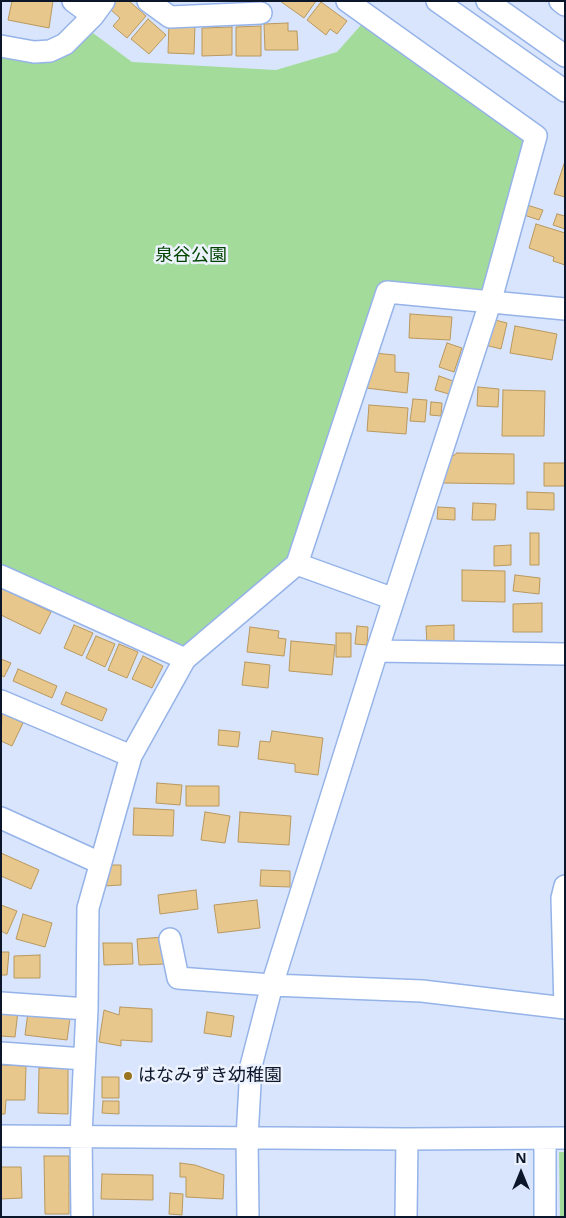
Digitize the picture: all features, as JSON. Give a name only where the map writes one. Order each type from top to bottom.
[{"type":"street","points":[[1,46],[34,52],[50,51],[65,44],[98,9],[73,1]]},
{"type":"street","points":[[148,1],[170,17],[262,13]]},
{"type":"street","points":[[248,1217],[248,1138],[251,1066],[272,985],[377,651],[490,303],[536,136],[347,1]]},
{"type":"street","points":[[437,1],[565,91]]},
{"type":"street","points":[[487,1],[565,56]]},
{"type":"street","points":[[560,1],[565,5]]},
{"type":"street","points":[[82,1217],[81,1136],[87,1009],[88,908],[131,756],[185,659],[297,564],[388,292],[565,310]]},
{"type":"street","points":[[297,564],[394,599]]},
{"type":"street","points":[[1,576],[185,659]]},
{"type":"street","points":[[377,651],[565,654]]},
{"type":"street","points":[[1,701],[131,756]]},
{"type":"street","points":[[1,818],[100,863]]},
{"type":"street","points":[[170,939],[178,978],[272,985],[422,991],[565,1008],[564,894]]},
{"type":"street","points":[[1,1003],[87,1009]]},
{"type":"street","points":[[1,1053],[84,1059]]},
{"type":"street","points":[[1,1136],[406,1139],[555,1138],[545,1217]]},
{"type":"street","points":[[406,1139],[406,1217]]},
{"type":"green space","name":"泉谷公園","points":[[361,25],[524,139],[485,293],[384,282],[295,552],[187,647],[1,566],[1,54],[32,60],[67,55],[93,33],[132,62],[276,70],[337,52]]},
{"type":"green space","points":[[559,1152],[565,1152],[565,1217],[560,1217]]},
{"type":"building","points":[[12,1],[53,1],[49,28],[8,20]]},
{"type":"building","points":[[116,1],[129,1],[146,16],[127,38],[113,26],[120,18],[110,9]]},
{"type":"building","points":[[280,1],[316,1],[304,18]]},
{"type":"building","points":[[321,2],[347,21],[337,34],[330,29],[326,35],[307,20]]},
{"type":"building","points":[[148,19],[166,35],[149,54],[131,39]]},
{"type":"building","points":[[169,23],[195,24],[194,54],[168,53]]},
{"type":"building","points":[[288,23],[288,31],[297,31],[298,50],[265,50],[264,24]]},
{"type":"building","points":[[261,26],[261,56],[236,56],[236,27]]},
{"type":"building","points":[[232,27],[232,55],[202,56],[202,28]]},
{"type":"building","points":[[565,164],[565,197],[554,194]]},
{"type":"building","points":[[527,205],[543,210],[539,220],[524,215]]},
{"type":"building","points":[[557,214],[565,216],[565,229],[553,225]]},
{"type":"building","points":[[536,224],[565,233],[565,265],[553,261],[554,257],[529,248]]},
{"type":"building","points":[[410,314],[452,317],[450,340],[409,338]]},
{"type":"building","points":[[491,319],[507,323],[501,349],[485,345]]},
{"type":"building","points":[[515,326],[557,334],[552,360],[510,353]]},
{"type":"building","points":[[447,343],[462,348],[454,372],[439,367]]},
{"type":"building","points":[[374,353],[395,355],[395,372],[409,373],[407,393],[358,387]]},
{"type":"building","points":[[439,376],[453,381],[449,394],[435,390]]},
{"type":"building","points":[[478,387],[499,389],[498,407],[477,406]]},
{"type":"building","points":[[503,390],[545,391],[544,436],[502,436]]},
{"type":"building","points":[[413,399],[427,400],[425,422],[410,421]]},
{"type":"building","points":[[431,402],[442,403],[441,416],[430,415]]},
{"type":"building","points":[[369,405],[408,408],[406,434],[367,431]]},
{"type":"building","points":[[457,453],[514,454],[514,484],[443,483],[450,458]]},
{"type":"building","points":[[544,463],[565,463],[565,486],[544,486]]},
{"type":"building","points":[[527,492],[554,493],[554,510],[527,509]]},
{"type":"building","points":[[473,503],[496,504],[495,520],[472,520]]},
{"type":"building","points":[[438,507],[455,508],[455,520],[437,519]]},
{"type":"building","points":[[530,533],[539,533],[539,565],[530,565]]},
{"type":"building","points":[[511,545],[511,565],[494,566],[494,546]]},
{"type":"building","points":[[462,570],[505,571],[505,602],[462,601]]},
{"type":"building","points":[[515,575],[540,578],[539,594],[513,591]]},
{"type":"building","points":[[1,588],[51,612],[40,634],[1,615]]},
{"type":"building","points":[[542,603],[542,632],[513,632],[513,604]]},
{"type":"building","points":[[74,625],[93,633],[82,656],[64,648]]},
{"type":"building","points":[[454,625],[454,645],[427,645],[426,626]]},
{"type":"building","points":[[357,626],[368,627],[367,645],[355,644]]},
{"type":"building","points":[[250,627],[279,631],[278,638],[286,639],[284,656],[247,652]]},
{"type":"building","points":[[336,633],[351,633],[351,657],[336,657]]},
{"type":"building","points":[[96,636],[115,644],[105,667],[86,658]]},
{"type":"building","points":[[291,641],[335,645],[332,675],[289,671]]},
{"type":"building","points":[[119,644],[138,652],[127,678],[108,670]]},
{"type":"building","points":[[143,656],[163,666],[152,688],[132,679]]},
{"type":"building","points":[[1,659],[11,663],[4,677],[1,675]]},
{"type":"building","points":[[245,662],[270,665],[268,688],[242,685]]},
{"type":"building","points":[[18,669],[57,686],[52,698],[13,681]]},
{"type":"building","points":[[66,692],[107,709],[102,721],[61,704]]},
{"type":"building","points":[[2,713],[23,723],[12,746],[1,741]]},
{"type":"building","points":[[219,730],[240,732],[238,747],[218,745]]},
{"type":"building","points":[[272,731],[323,738],[318,775],[295,772],[295,764],[258,759],[260,741],[270,742]]},
{"type":"building","points":[[157,783],[182,785],[180,805],[156,803]]},
{"type":"building","points":[[186,786],[219,786],[219,806],[186,806]]},
{"type":"building","points":[[134,808],[174,810],[173,836],[133,835]]},
{"type":"building","points":[[205,812],[230,816],[225,843],[201,840]]},
{"type":"building","points":[[240,812],[291,816],[289,845],[238,842]]},
{"type":"building","points":[[1,853],[39,870],[31,889],[1,876]]},
{"type":"building","points":[[104,865],[121,865],[121,885],[104,886]]},
{"type":"building","points":[[261,870],[290,871],[290,887],[260,886]]},
{"type":"building","points":[[196,890],[198,909],[160,914],[158,895]]},
{"type":"building","points":[[257,900],[260,928],[218,933],[214,905]]},
{"type":"building","points":[[1,905],[17,911],[7,934],[1,931]]},
{"type":"building","points":[[23,914],[52,923],[45,947],[16,939]]},
{"type":"building","points":[[164,937],[165,964],[139,965],[137,939]]},
{"type":"building","points":[[103,943],[132,943],[133,964],[104,965]]},
{"type":"building","points":[[1,952],[9,952],[7,975],[1,975]]},
{"type":"building","points":[[40,955],[40,978],[14,978],[14,956]]},
{"type":"building","points":[[120,1007],[152,1009],[152,1042],[121,1040],[121,1046],[99,1042],[104,1010],[119,1015]]},
{"type":"building","points":[[1,1009],[18,1011],[15,1037],[1,1036]]},
{"type":"building","points":[[28,1012],[70,1018],[67,1040],[25,1035]]},
{"type":"building","points":[[207,1012],[234,1016],[231,1037],[204,1033]]},
{"type":"building","points":[[1,1065],[26,1066],[25,1100],[6,1100],[5,1114],[1,1114]]},
{"type":"building","points":[[39,1068],[68,1068],[68,1114],[38,1113]]},
{"type":"building","points":[[102,1077],[119,1077],[119,1098],[102,1098]]},
{"type":"building","points":[[103,1101],[119,1101],[119,1114],[102,1113]]},
{"type":"building","points":[[44,1156],[69,1156],[69,1214],[45,1214]]},
{"type":"building","points":[[180,1163],[195,1165],[224,1175],[223,1199],[186,1197],[186,1177],[180,1177]]},
{"type":"building","points":[[1,1167],[21,1167],[22,1198],[1,1199]]},
{"type":"building","points":[[102,1174],[153,1175],[153,1200],[101,1199]]},
{"type":"building","points":[[170,1193],[183,1194],[182,1215],[169,1214]]},
{"type":"place","name":"はなみずき幼稚園","points":[[128,1076]]}]
